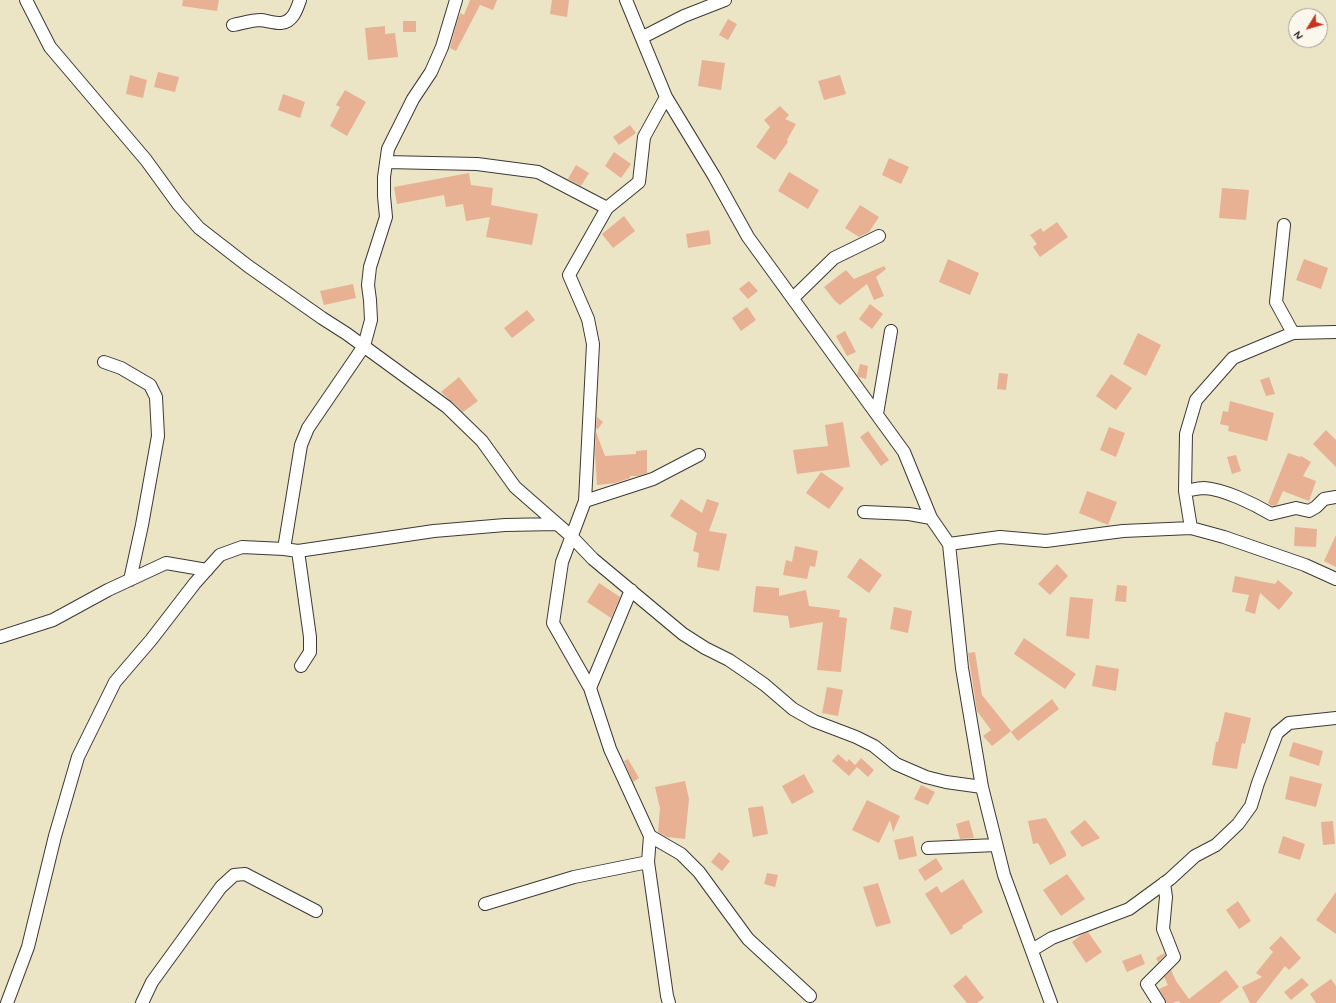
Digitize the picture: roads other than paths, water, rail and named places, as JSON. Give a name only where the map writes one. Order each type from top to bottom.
[{"type":"street","points":[[26,0],[50,47],[146,160],[178,204],[199,228],[248,266],[364,346],[447,407],[482,441],[515,487],[571,536],[593,559],[683,634],[705,648],[729,660],[765,684],[793,709],[833,730],[856,737],[874,746],[896,764],[926,777],[946,782],[982,787]]},
{"type":"street","points":[[233,25],[262,20],[281,23],[286,21],[296,12],[300,0]]},
{"type":"street","points":[[284,549],[301,445],[308,428],[364,346],[371,320],[368,285],[370,267],[386,217],[384,196],[388,149],[413,99],[431,72],[442,47],[456,0]]},
{"type":"street","points":[[626,0],[643,37],[666,97],[714,176],[748,237],[904,452],[931,518],[949,544],[962,668],[982,787],[1004,875],[1051,1003]]},
{"type":"street","points":[[643,37],[684,16],[725,0]]},
{"type":"street","points":[[666,97],[644,137],[639,182],[607,208],[569,275],[588,319],[593,344],[585,501],[562,562],[553,623],[590,688],[610,750],[650,836],[648,862],[669,1003]]},
{"type":"street","points":[[386,162],[477,164],[538,172],[607,208]]},
{"type":"street","points":[[1284,225],[1276,302],[1293,333]]},
{"type":"street","points":[[793,298],[834,258],[879,236]]},
{"type":"street","points":[[877,414],[891,331]]},
{"type":"street","points":[[1191,528],[1185,491],[1186,434],[1196,400],[1233,358],[1293,333],[1336,332]]},
{"type":"street","points":[[104,362],[122,368],[150,385],[156,397],[158,436],[142,525],[130,580]]},
{"type":"street","points":[[585,501],[653,479],[699,455]]},
{"type":"street","points":[[1185,491],[1204,488],[1221,492],[1250,502],[1271,514],[1296,508],[1309,511],[1316,507],[1324,499],[1336,497]]},
{"type":"street","points":[[864,512],[909,514],[931,518]]},
{"type":"street","points":[[7,1003],[28,947],[55,836],[78,757],[115,682],[151,640],[195,583],[220,555],[242,547],[284,549],[298,552],[434,531],[505,525],[557,524]]},
{"type":"street","points":[[949,544],[1000,536],[1046,541],[1081,538],[1123,531],[1191,528],[1224,537],[1305,565],[1336,579]]},
{"type":"street","points":[[298,552],[310,637],[310,652],[301,666]]},
{"type":"street","points":[[0,637],[53,620],[166,563],[207,570]]},
{"type":"street","points":[[590,688],[631,590]]},
{"type":"street","points":[[1032,950],[1052,938],[1129,908],[1164,883],[1195,856],[1216,846],[1238,824],[1251,806],[1277,733],[1289,723],[1336,718]]},
{"type":"street","points":[[650,836],[681,854],[699,872],[748,939],[810,996]]},
{"type":"street","points":[[928,848],[996,845]]},
{"type":"street","points":[[485,904],[574,877],[648,862]]},
{"type":"street","points":[[142,1003],[152,982],[168,959],[220,887],[234,875],[245,874],[316,911]]},
{"type":"street","points":[[1158,1003],[1147,984],[1174,957],[1163,929],[1166,897],[1164,883]]}]
